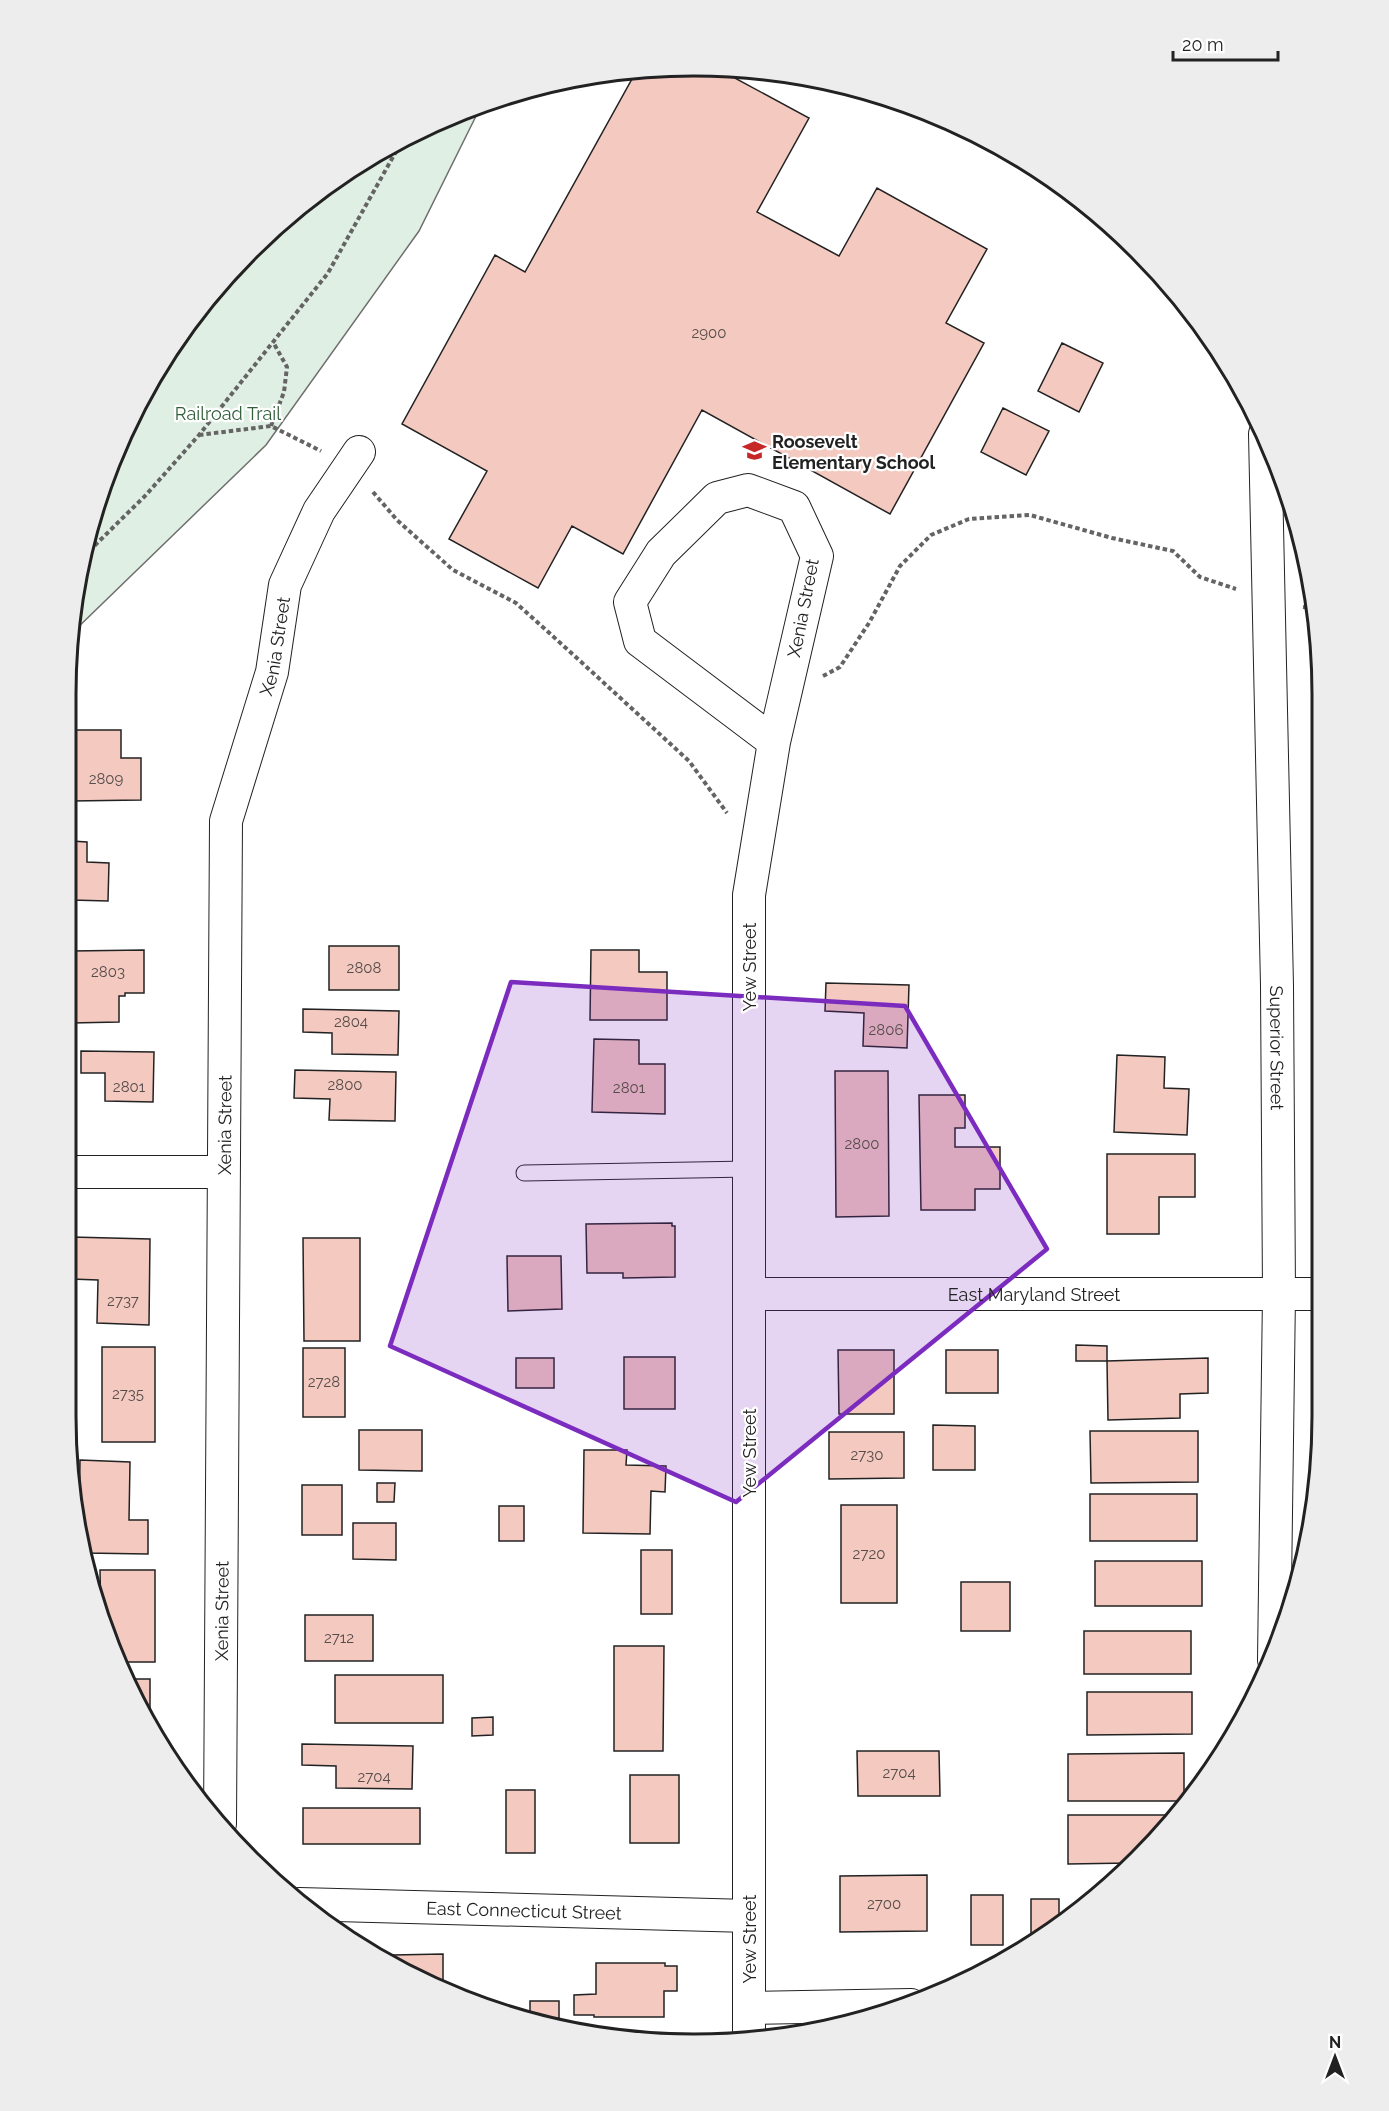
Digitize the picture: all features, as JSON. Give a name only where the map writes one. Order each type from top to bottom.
[{"type":"street","name":"Xenia Street","points":[[220,1812],[226,821],[272,672],[285,585],[319,511],[355,459]]},
{"type":"street","name":"Superior Street","points":[[1266,460],[1277,986],[1279,1294],[1274,1629]]},
{"type":"street","name":"Xenia Street","points":[[753,869],[774,741],[817,556],[795,507],[748,490],[717,498],[661,553],[630,602],[640,641],[774,741]]},
{"type":"street","name":"Yew Street","points":[[749,2023],[749,895],[753,869]]},
{"type":"street","points":[[76,1172],[223,1172]]},
{"type":"street","name":"East Maryland Street","points":[[749,1294],[1312,1294]]},
{"type":"street","name":"East Connecticut Street","points":[[315,1904],[749,1916]]},
{"type":"street","points":[[749,2023],[864,2010]]},
{"type":"lane","points":[[524,1173],[749,1169]]},
{"type":"path","points":[[96,545],[145,496],[199,435],[328,273],[394,154]]},
{"type":"path","points":[[271,426],[284,392],[287,367],[273,342]]},
{"type":"path","points":[[199,435],[271,426],[355,459],[397,520],[453,570],[516,603],[681,753],[730,816]]},
{"type":"path","points":[[785,694],[840,668],[869,623],[900,566],[931,535],[969,519],[1030,515],[1112,538],[1173,551],[1200,576],[1269,601]]},
{"type":"highlighted area","points":[[511,982],[905,1006],[1047,1249],[736,1502],[390,1346]]},
{"type":"green space","name":"Railroad Trail","points":[[475,117],[419,231],[266,445],[81,624],[88,574],[98,535],[109,496],[124,458],[159,385],[204,318],[258,258],[318,204],[386,159],[421,140]]},
{"type":"building","points":[[694,76],[735,78],[809,118],[757,212],[839,256],[877,188],[987,249],[946,323],[984,343],[890,514],[702,410],[623,554],[572,526],[538,588],[449,539],[487,471],[402,424],[495,255],[525,272],[631,80]]},
{"type":"building","points":[[1062,343],[1103,363],[1079,412],[1038,391]]},
{"type":"building","points":[[1003,408],[1049,431],[1026,475],[981,452]]},
{"type":"building","points":[[76,730],[121,730],[121,758],[141,758],[141,800],[76,801]]},
{"type":"building","points":[[76,841],[87,842],[87,862],[109,863],[108,901],[76,900]]},
{"type":"building","points":[[329,946],[399,946],[399,990],[329,990]]},
{"type":"building","points":[[144,950],[144,993],[125,993],[125,996],[119,996],[119,1022],[76,1023],[76,951]]},
{"type":"building","points":[[591,950],[639,950],[639,972],[667,972],[667,1020],[590,1020]]},
{"type":"building","points":[[826,983],[909,985],[907,1048],[863,1046],[864,1013],[825,1011]]},
{"type":"building","points":[[303,1009],[399,1011],[398,1055],[332,1054],[332,1033],[303,1032]]},
{"type":"building","points":[[594,1039],[639,1040],[639,1064],[665,1064],[665,1114],[592,1112]]},
{"type":"building","points":[[81,1051],[154,1052],[153,1102],[105,1101],[105,1073],[81,1073]]},
{"type":"building","points":[[1117,1055],[1165,1057],[1164,1088],[1189,1089],[1187,1135],[1114,1132]]},
{"type":"building","points":[[295,1070],[396,1072],[395,1121],[329,1120],[330,1099],[294,1098]]},
{"type":"building","points":[[835,1071],[888,1071],[889,1216],[836,1217]]},
{"type":"building","points":[[919,1095],[965,1095],[965,1128],[955,1128],[955,1147],[1000,1147],[1000,1189],[975,1189],[975,1210],[921,1210]]},
{"type":"building","points":[[1107,1154],[1195,1154],[1195,1197],[1159,1197],[1159,1234],[1107,1234]]},
{"type":"building","points":[[672,1223],[672,1226],[675,1226],[675,1277],[623,1278],[623,1273],[587,1273],[586,1224]]},
{"type":"building","points":[[76,1237],[150,1239],[149,1325],[97,1323],[98,1280],[76,1279]]},
{"type":"building","points":[[303,1238],[360,1238],[360,1341],[304,1341]]},
{"type":"building","points":[[507,1256],[561,1256],[562,1309],[508,1311]]},
{"type":"building","points":[[1076,1345],[1107,1346],[1107,1361],[1076,1361]]},
{"type":"building","points":[[102,1347],[155,1347],[155,1442],[102,1442]]},
{"type":"building","points":[[303,1348],[345,1348],[345,1417],[303,1417]]},
{"type":"building","points":[[838,1350],[894,1350],[894,1414],[839,1414]]},
{"type":"building","points":[[946,1350],[998,1350],[998,1393],[946,1393]]},
{"type":"building","points":[[624,1357],[675,1357],[675,1409],[624,1409]]},
{"type":"building","points":[[516,1358],[554,1358],[554,1388],[516,1388]]},
{"type":"building","points":[[1208,1358],[1208,1393],[1180,1394],[1180,1418],[1108,1420],[1107,1361]]},
{"type":"building","points":[[933,1425],[975,1426],[975,1470],[933,1470]]},
{"type":"building","points":[[359,1430],[422,1430],[422,1471],[359,1470]]},
{"type":"building","points":[[1090,1431],[1198,1431],[1198,1482],[1091,1483]]},
{"type":"building","points":[[829,1432],[904,1432],[904,1478],[829,1479]]},
{"type":"building","points":[[584,1450],[627,1450],[626,1465],[666,1466],[665,1492],[651,1491],[650,1534],[583,1533]]},
{"type":"building","points":[[80,1460],[130,1462],[129,1520],[148,1520],[148,1554],[92,1553],[80,1475]]},
{"type":"building","points":[[377,1483],[395,1483],[394,1502],[377,1502]]},
{"type":"building","points":[[302,1485],[342,1485],[342,1535],[302,1535]]},
{"type":"building","points":[[1090,1494],[1197,1494],[1197,1541],[1090,1541]]},
{"type":"building","points":[[841,1505],[897,1505],[897,1603],[841,1603]]},
{"type":"building","points":[[499,1506],[524,1506],[524,1541],[499,1541]]},
{"type":"building","points":[[353,1523],[396,1523],[396,1560],[353,1559]]},
{"type":"building","points":[[641,1550],[672,1550],[672,1614],[641,1614]]},
{"type":"building","points":[[1095,1561],[1202,1561],[1202,1606],[1095,1606]]},
{"type":"building","points":[[100,1570],[155,1570],[155,1662],[128,1662],[109,1615],[100,1584]]},
{"type":"building","points":[[961,1582],[1010,1582],[1010,1631],[961,1631]]},
{"type":"building","points":[[305,1615],[373,1615],[373,1661],[305,1661]]},
{"type":"building","points":[[1084,1631],[1191,1631],[1191,1674],[1084,1674]]},
{"type":"building","points":[[614,1646],[664,1646],[663,1751],[614,1751]]},
{"type":"building","points":[[335,1675],[443,1675],[443,1723],[335,1723]]},
{"type":"building","points":[[135,1679],[150,1679],[150,1709]]},
{"type":"building","points":[[1087,1692],[1192,1692],[1192,1734],[1087,1735]]},
{"type":"building","points":[[493,1717],[493,1735],[472,1736],[472,1718]]},
{"type":"building","points":[[302,1744],[413,1746],[412,1789],[336,1788],[336,1766],[302,1765]]},
{"type":"building","points":[[857,1751],[939,1751],[940,1796],[858,1796]]},
{"type":"building","points":[[1184,1753],[1184,1794],[1178,1801],[1068,1801],[1068,1754]]},
{"type":"building","points":[[630,1775],[679,1775],[679,1843],[630,1843]]},
{"type":"building","points":[[506,1790],[535,1790],[535,1853],[506,1853]]},
{"type":"building","points":[[303,1808],[420,1808],[420,1844],[303,1844]]},
{"type":"building","points":[[1068,1815],[1167,1815],[1120,1863],[1068,1864]]},
{"type":"building","points":[[927,1875],[927,1931],[840,1932],[840,1876]]},
{"type":"building","points":[[971,1895],[1003,1895],[1003,1945],[971,1945]]},
{"type":"building","points":[[1031,1899],[1059,1899],[1059,1915],[1031,1935]]},
{"type":"building","points":[[443,1954],[443,1981],[421,1971],[393,1955]]},
{"type":"building","points":[[596,1963],[665,1963],[665,1966],[677,1966],[677,1991],[664,1991],[664,2017],[574,2015],[574,1995],[596,1994]]},
{"type":"building","points":[[530,2001],[559,2001],[559,2018],[530,2012]]},
{"type":"place","name":"Roosevelt Elementary School","points":[[754,451]]}]
